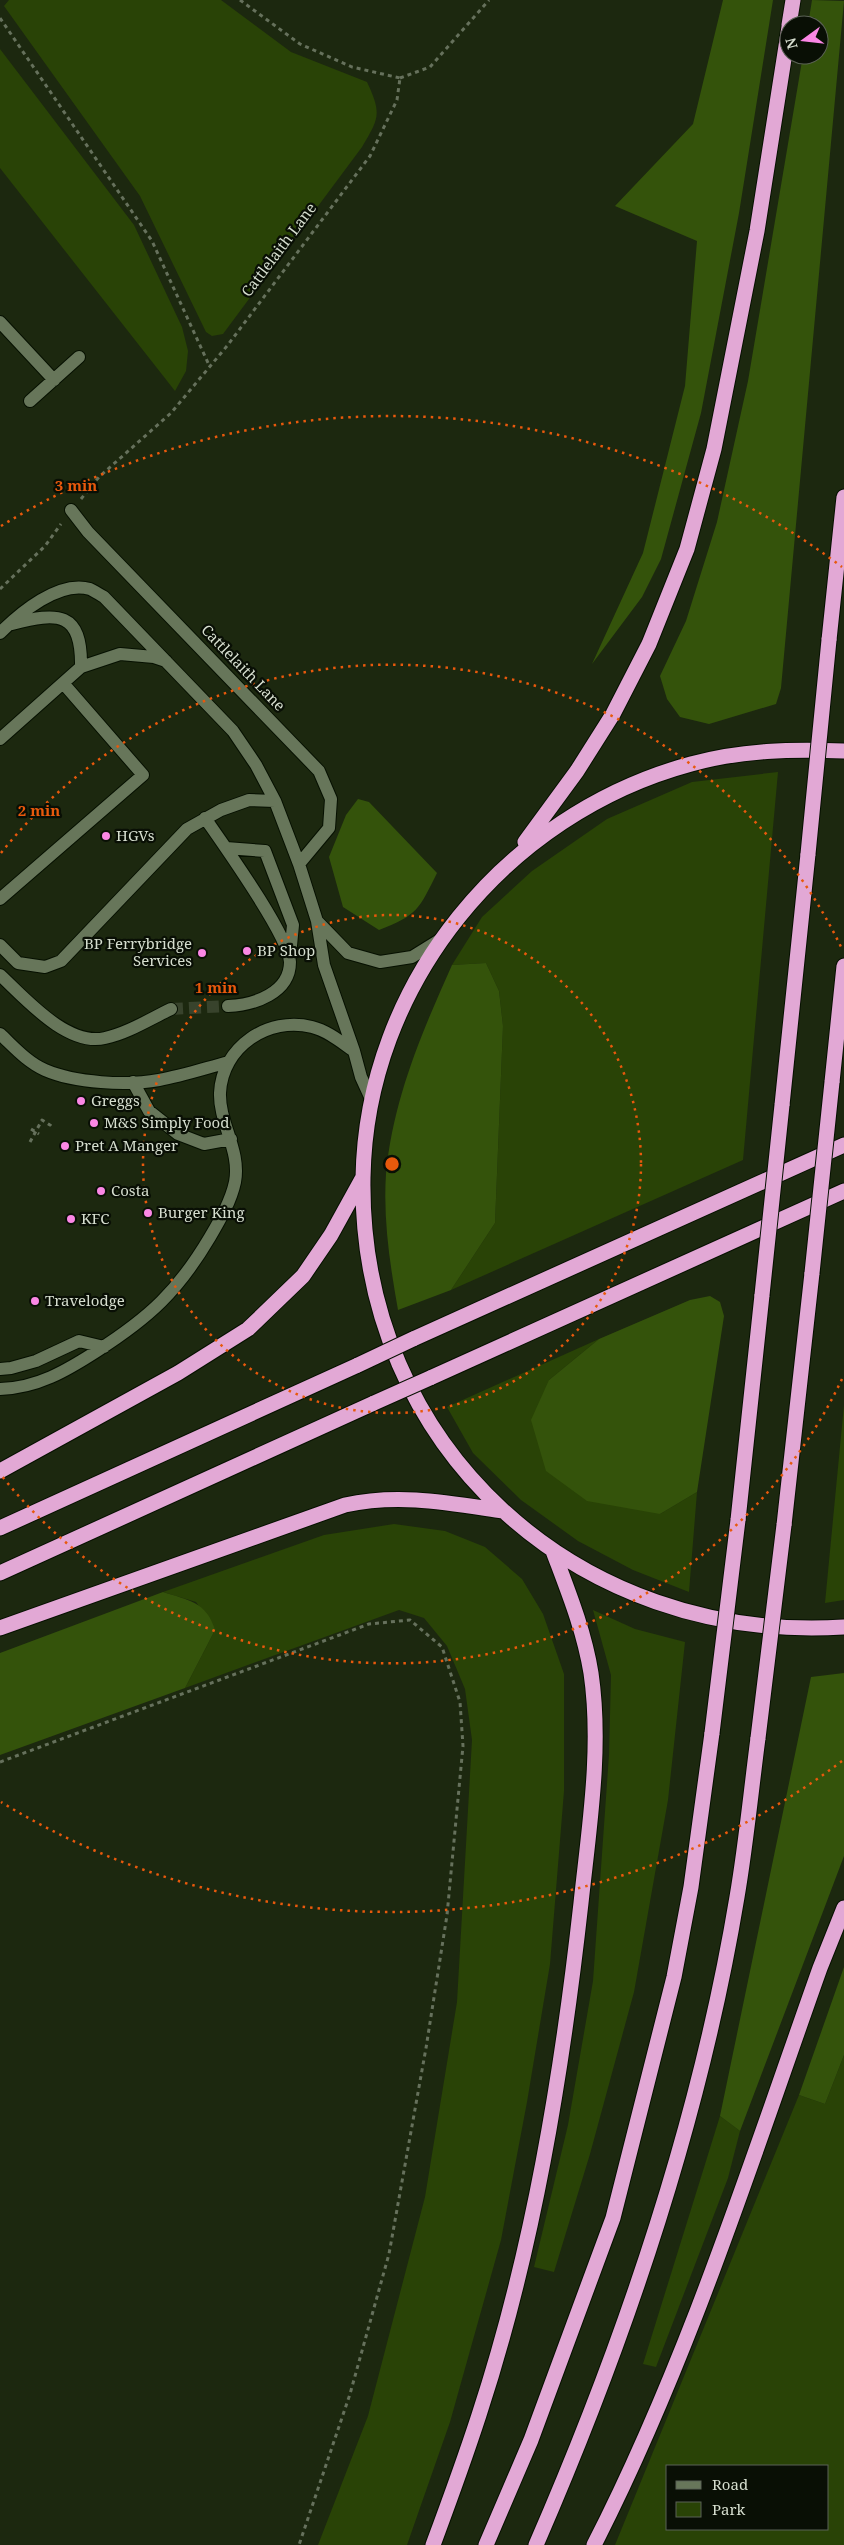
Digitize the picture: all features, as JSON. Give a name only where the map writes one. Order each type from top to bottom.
[{"type":"highway","points":[[791,15],[793,0]]},
{"type":"highway","points":[[513,858],[577,771],[613,714],[649,644],[687,549],[714,449],[751,260],[783,65]]},
{"type":"highway","points":[[486,2545],[531,2440],[613,2218],[674,1977],[691,1887],[738,1520],[844,497]]},
{"type":"highway","points":[[844,751],[794,749],[743,753],[693,763],[652,776],[597,800],[554,826],[513,858],[486,882],[440,939],[418,974],[400,1011],[385,1050],[372,1101],[363,1177],[365,1230],[373,1283],[388,1334],[408,1383],[435,1429],[466,1472],[503,1511],[553,1551],[599,1578],[634,1595],[692,1614],[744,1624],[782,1628],[844,1626]]},
{"type":"highway","points":[[536,2545],[576,2454],[657,2228],[684,2134],[721,1981],[737,1896],[784,1525],[844,966]]},
{"type":"highway","points":[[0,1528],[844,1145]]},
{"type":"highway","points":[[0,1471],[178,1373],[248,1328],[303,1276],[330,1235],[363,1177]]},
{"type":"highway","points":[[0,1573],[374,1402],[844,1191]]},
{"type":"highway","points":[[0,1628],[345,1505],[370,1500],[402,1498],[503,1511]]},
{"type":"highway","points":[[433,2545],[480,2413],[515,2285],[546,2151],[574,1966],[593,1768],[594,1714],[591,1673],[580,1623],[553,1551]]},
{"type":"highway","points":[[594,2545],[622,2490],[681,2357],[820,1968],[844,1908]]},
{"type":"street","points":[[0,322],[54,380]]},
{"type":"street","points":[[30,401],[79,357]]},
{"type":"street","name":"Cattlelaith Lane","points":[[71,510],[88,532],[319,771],[331,799],[329,828],[299,864]]},
{"type":"street","points":[[4,629],[34,604],[51,595],[72,588],[89,589],[104,597],[168,661],[233,731],[256,765],[275,801],[299,864],[317,921],[324,965],[354,1051],[361,1078],[372,1101]]},
{"type":"street","points":[[4,629],[40,617],[58,616],[66,620],[79,638],[80,667]]},
{"type":"street","points":[[0,739],[80,667],[120,654],[154,657],[168,661]]},
{"type":"street","points":[[0,899],[143,775],[63,683]]},
{"type":"street","points":[[0,945],[18,963],[45,968],[60,962],[187,829],[221,810],[249,800],[275,801]]},
{"type":"street","points":[[205,818],[226,848],[283,941],[290,961]]},
{"type":"street","points":[[226,848],[265,851],[293,926],[288,976],[278,990],[261,1001],[228,1006]]},
{"type":"street","points":[[317,921],[348,953],[380,962],[412,957],[440,939]]},
{"type":"street","points":[[0,975],[56,1026],[76,1036],[102,1039],[123,1033],[171,1008]]},
{"type":"street","points":[[0,1389],[18,1388],[41,1383],[69,1369],[104,1347],[152,1312],[175,1289],[194,1263],[228,1204],[235,1181],[235,1160],[231,1139],[221,1109],[220,1092],[223,1076],[229,1062],[241,1046],[256,1034],[274,1027],[293,1024],[313,1027],[330,1034],[354,1051]]},
{"type":"street","points":[[0,1034],[24,1056],[43,1069],[62,1076],[115,1082],[158,1080],[229,1062]]},
{"type":"street","points":[[133,1082],[149,1111],[178,1134],[204,1144],[231,1139]]},
{"type":"street","points":[[0,1368],[11,1368],[36,1361],[79,1341],[104,1347]]},
{"type":"path","points":[[240,0],[300,44],[352,67],[400,78],[430,67],[489,0]]},
{"type":"path","points":[[0,18],[152,241],[209,365]]},
{"type":"path","name":"Cattlelaith Lane","points":[[0,589],[45,546],[71,510],[100,477],[171,413],[209,365],[227,346],[370,156],[397,100],[400,78]]},
{"type":"path","points":[[30,1142],[37,1133],[42,1120],[50,1125],[53,1121]]},
{"type":"path","points":[[31,1130],[37,1133]]},
{"type":"path","points":[[0,1762],[232,1677],[368,1624],[410,1620],[442,1647],[460,1702],[463,1746],[447,1915],[426,2048],[389,2254],[350,2394],[299,2545]]},
{"type":"green space","points":[[9,0],[221,0],[291,52],[367,82],[376,109],[375,122],[368,137],[223,334],[212,336],[206,332],[140,196],[4,6]]},
{"type":"green space","points":[[723,0],[773,0],[739,213],[701,413],[661,559],[642,597],[592,664],[643,553],[685,386],[697,241],[615,206],[693,124]]},
{"type":"green space","points":[[812,0],[844,1],[781,688],[776,704],[709,724],[680,717],[667,699],[660,676],[686,621],[717,522],[748,381],[801,65],[829,65],[829,15],[810,15]]},
{"type":"green space","points":[[0,49],[134,225],[182,327],[188,351],[186,371],[175,391],[0,168]]},
{"type":"green space","points":[[778,772],[743,1160],[451,1290],[495,1223],[503,1026],[499,991],[486,963],[452,965],[482,917],[532,871],[607,819],[692,782]]},
{"type":"green space","points":[[358,799],[369,802],[437,873],[421,903],[410,915],[379,930],[343,907],[329,857],[346,815]]},
{"type":"green space","points":[[486,963],[499,991],[503,1026],[495,1223],[451,1290],[398,1310],[385,1208],[386,1174],[395,1119],[410,1066],[452,965]]},
{"type":"green space","points":[[710,1296],[720,1302],[724,1316],[697,1492],[660,1514],[587,1501],[546,1471],[531,1420],[549,1380],[599,1339],[690,1300]]},
{"type":"green space","points":[[599,1339],[549,1380],[660,1514],[697,1492],[689,1592],[633,1570],[578,1541],[521,1500],[473,1453],[447,1407]]},
{"type":"green space","points":[[844,1405],[844,1600],[825,1603]]},
{"type":"green space","points":[[394,1524],[445,1531],[485,1547],[522,1579],[543,1614],[564,1674],[564,1791],[550,1964],[527,2102],[501,2240],[450,2422],[407,2545],[318,2545],[368,2416],[425,2197],[457,2002],[472,1740],[465,1689],[447,1646],[424,1618],[399,1610],[185,1688],[215,1630],[196,1602],[163,1592],[324,1535]]},
{"type":"green space","points":[[163,1592],[188,1600],[202,1608],[207,1613],[215,1630],[185,1688],[0,1755],[0,1653]]},
{"type":"green space","points":[[593,1610],[635,1629],[685,1642],[668,1800],[634,1992],[590,2154],[554,2272],[534,2267],[568,2125],[593,1981],[609,1755],[611,1675]]},
{"type":"green space","points":[[844,1673],[844,1856],[740,2131],[720,2116],[811,1677]]},
{"type":"green space","points":[[844,1967],[844,2055],[825,2104],[799,2095]]},
{"type":"green space","points":[[844,2055],[844,2545],[615,2545],[799,2095],[825,2104]]},
{"type":"green space","points":[[720,2116],[740,2131],[728,2178],[656,2367],[643,2364]]},
{"type":"tunnel","points":[[171,1009],[228,1006]]},
{"type":"place","name":"HGVs","points":[[106,836]]},
{"type":"place","name":"BP Shop","points":[[247,951]]},
{"type":"place","name":"BP Ferrybridge Services","points":[[202,953]]},
{"type":"place","name":"Greggs","points":[[81,1101]]},
{"type":"place","name":"M&S Simply Food","points":[[94,1123]]},
{"type":"place","name":"Pret A Manger","points":[[65,1146]]},
{"type":"place","name":"Costa","points":[[101,1191]]},
{"type":"place","name":"Burger King","points":[[148,1213]]},
{"type":"place","name":"KFC","points":[[71,1219]]},
{"type":"place","name":"Travelodge","points":[[35,1301]]}]
